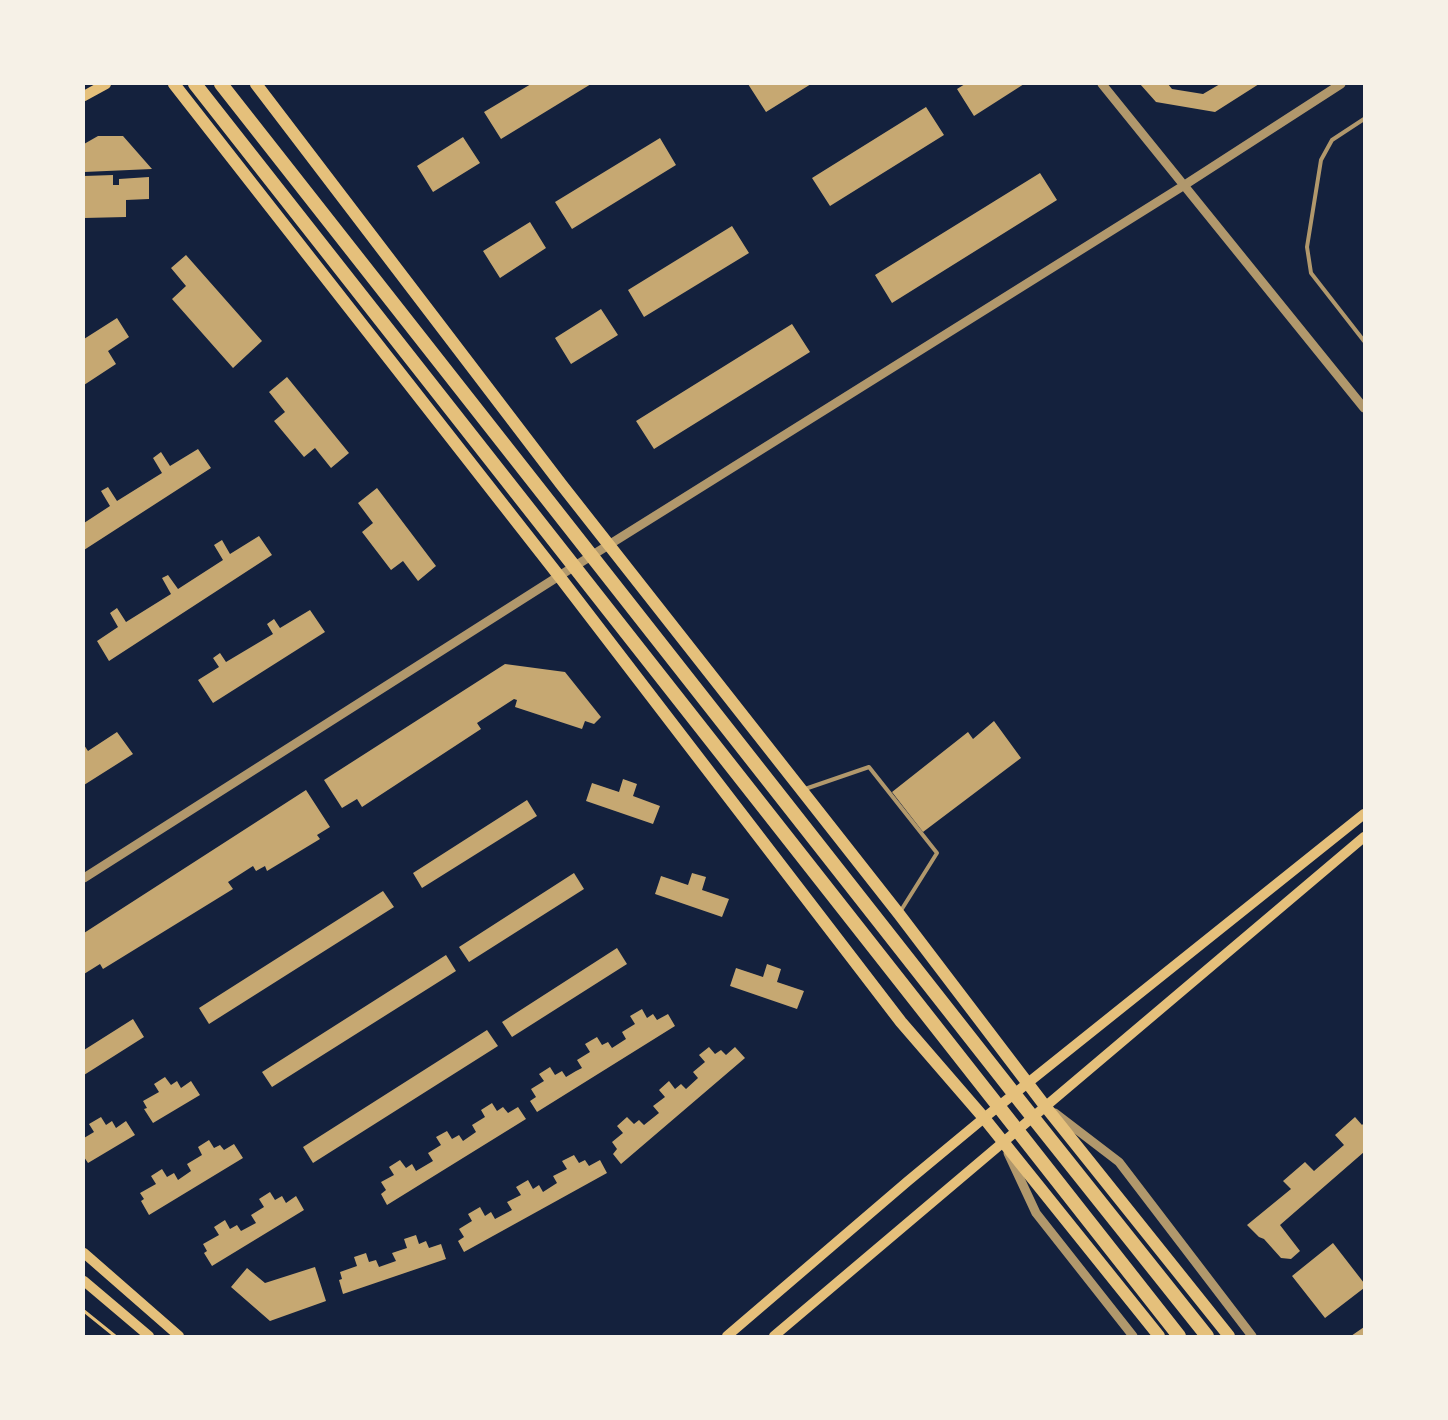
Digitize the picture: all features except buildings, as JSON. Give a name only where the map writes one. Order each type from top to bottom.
[{"type":"highway","points":[[195,84],[1179,1336]]},
{"type":"highway","points":[[220,84],[1029,1113],[1207,1336]]},
{"type":"main road","points":[[84,96],[106,84]]},
{"type":"main road","points":[[174,84],[559,576],[901,1022],[984,1118],[1158,1336]]},
{"type":"main road","points":[[256,84],[609,546],[899,914],[1045,1106],[1229,1336]]},
{"type":"main road","points":[[727,1336],[984,1118],[1364,814]]},
{"type":"main road","points":[[774,1336],[1364,837]]},
{"type":"main road","points":[[84,1253],[180,1336]]},
{"type":"main road","points":[[84,1281],[149,1336]]},
{"type":"street","points":[[1102,84],[1364,408]]},
{"type":"street","points":[[84,878],[559,576],[1183,186],[1341,84]]},
{"type":"street","points":[[1045,1106],[1119,1162],[1252,1336]]},
{"type":"street","points":[[1002,1142],[1036,1213],[1133,1336]]},
{"type":"lane","points":[[1364,119],[1332,140],[1321,160],[1307,248],[1311,273],[1364,341]]},
{"type":"lane","points":[[802,790],[869,767],[931,845],[937,853],[899,914]]},
{"type":"path","points":[[84,1311],[115,1336]]}]
